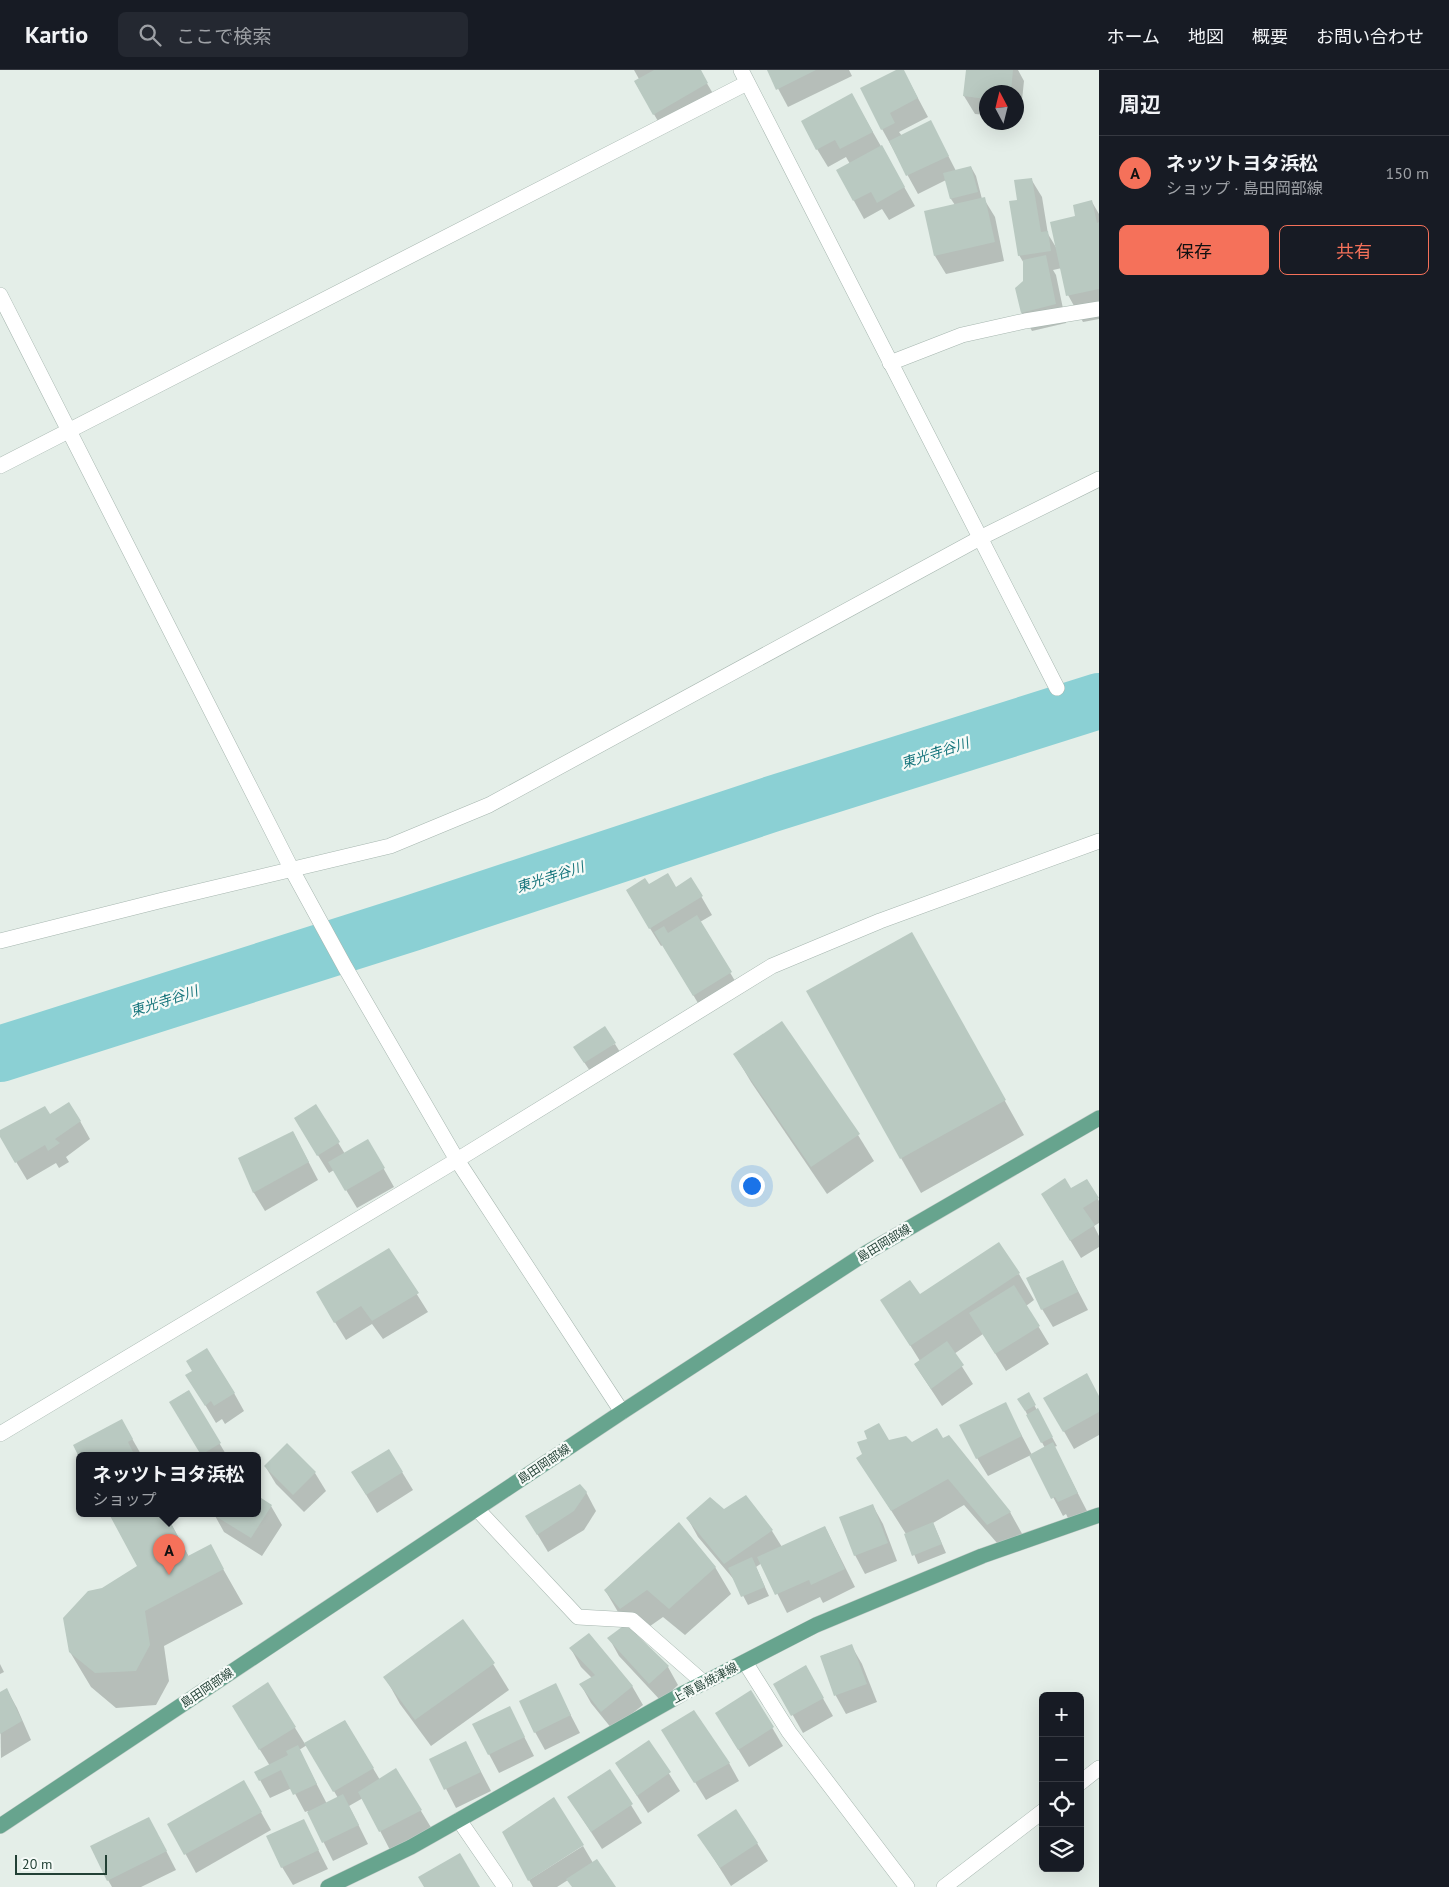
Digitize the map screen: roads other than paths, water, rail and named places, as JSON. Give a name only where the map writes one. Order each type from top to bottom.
[{"type":"main road","name":"島田岡部線","points":[[0,1826],[622,1412],[866,1253],[1099,1118]]},
{"type":"main road","name":"上青島焼津線","points":[[328,1887],[411,1847],[704,1683],[816,1625],[963,1564],[1099,1515]]},
{"type":"street","points":[[0,466],[744,77],[1057,688]]},
{"type":"street","points":[[0,295],[292,870],[345,967],[457,1160],[622,1412]]},
{"type":"street","points":[[890,363],[962,335],[1024,321],[1099,309]]},
{"type":"street","points":[[0,941],[390,846],[489,805],[980,538],[1099,479]]},
{"type":"street","points":[[0,1434],[457,1160],[772,966],[880,921],[1099,841]]},
{"type":"street","points":[[477,1509],[578,1617],[632,1620],[704,1683]]},
{"type":"street","points":[[745,1662],[789,1732],[907,1887]]},
{"type":"street","points":[[1081,1782],[1099,1768]]},
{"type":"street","points":[[944,1887],[1039,1814]]},
{"type":"street","points":[[459,1820],[506,1887]]},
{"type":"waterway","name":"東光寺谷川","points":[[0,1054],[412,923],[769,805],[1099,701]]},
{"type":"place","name":"ネッツトヨタ浜松","points":[[169,1575]]}]
